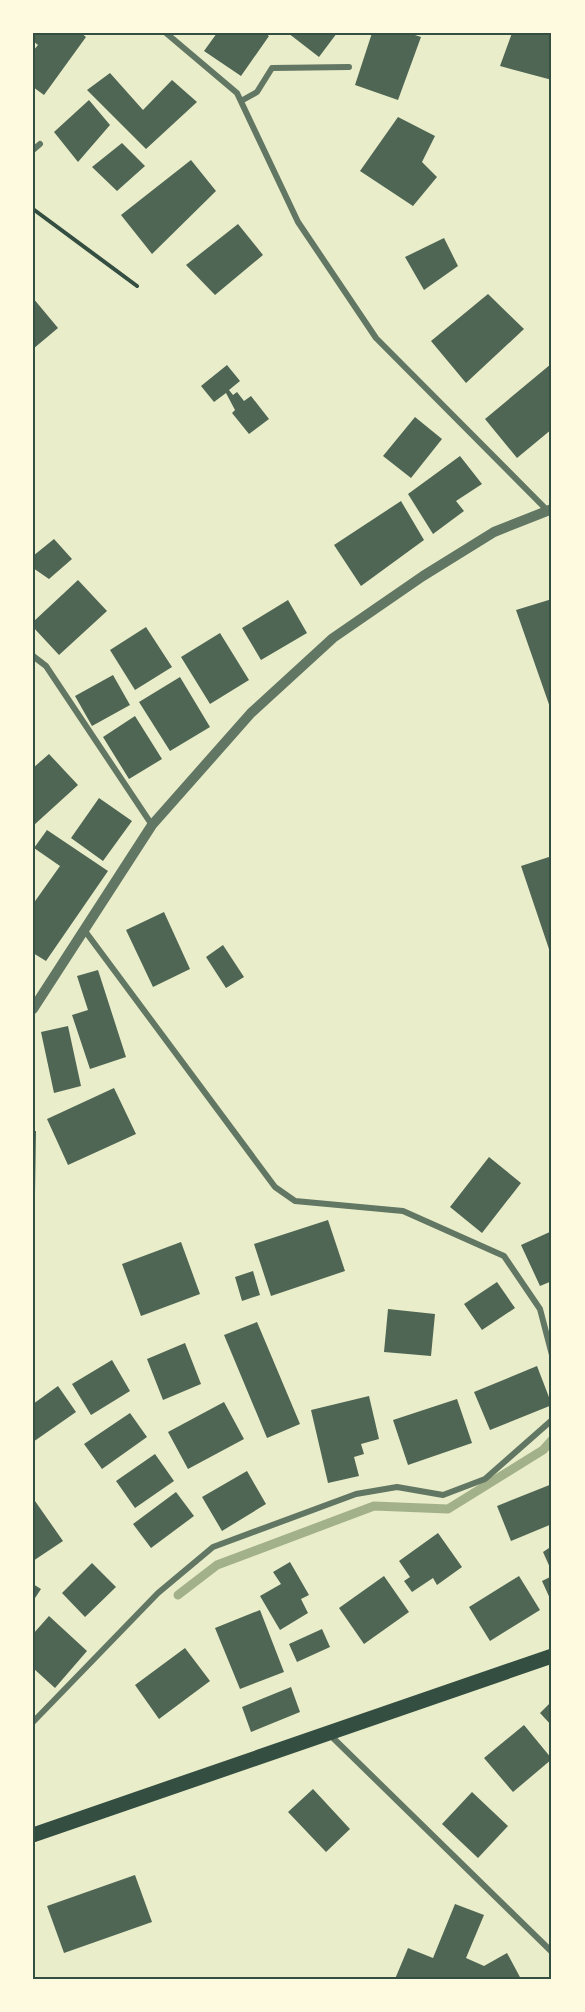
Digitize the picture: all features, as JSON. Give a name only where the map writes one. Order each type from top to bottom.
[{"type":"main road","points":[[33,1835],[552,1656]]},
{"type":"street","points":[[33,1009],[152,825],[251,713],[333,638],[423,576],[494,532],[549,510],[376,338],[298,222],[237,93],[166,33]]},
{"type":"street","points":[[241,101],[257,92],[272,68],[349,67]]},
{"type":"street","points":[[33,150],[40,144]]},
{"type":"street","points":[[33,656],[45,666],[152,825]]},
{"type":"street","points":[[85,931],[275,1187],[295,1201],[403,1210],[504,1257],[540,1309],[552,1355]]},
{"type":"street","points":[[33,1722],[158,1593],[213,1547],[295,1519],[356,1494],[398,1488],[443,1494],[484,1479],[552,1420]]},
{"type":"street","points":[[328,1733],[552,1952]]},
{"type":"path","points":[[33,209],[137,286]]},
{"type":"building","points":[[33,33],[81,33],[86,37],[44,95],[33,87],[33,51],[38,45],[33,41]]},
{"type":"building","points":[[217,33],[265,33],[269,36],[241,76],[204,51]]},
{"type":"building","points":[[288,33],[337,33],[319,57]]},
{"type":"building","points":[[372,33],[409,33],[421,37],[398,100],[355,85]]},
{"type":"building","points":[[512,33],[552,33],[552,80],[500,66]]},
{"type":"building","points":[[110,73],[143,110],[172,80],[197,102],[146,149],[87,90]]},
{"type":"building","points":[[89,100],[110,125],[78,162],[54,132]]},
{"type":"building","points":[[398,117],[435,136],[422,162],[437,177],[413,206],[360,171]]},
{"type":"building","points":[[122,143],[145,166],[117,191],[92,167]]},
{"type":"building","points":[[191,160],[216,191],[152,254],[121,215]]},
{"type":"building","points":[[238,224],[263,255],[215,295],[186,265]]},
{"type":"building","points":[[444,238],[458,266],[424,290],[405,257]]},
{"type":"building","points":[[488,294],[524,329],[466,383],[431,341]]},
{"type":"building","points":[[33,298],[58,328],[33,349]]},
{"type":"building","points":[[551,364],[552,429],[517,458],[485,419]]},
{"type":"building","points":[[227,365],[240,381],[229,390],[233,395],[237,392],[244,401],[251,396],[269,419],[249,434],[232,413],[235,410],[226,393],[214,402],[201,386]]},
{"type":"building","points":[[415,417],[442,439],[411,478],[383,456]]},
{"type":"building","points":[[460,456],[482,484],[456,501],[464,511],[433,534],[408,494]]},
{"type":"building","points":[[401,501],[424,540],[361,586],[334,545]]},
{"type":"building","points":[[54,539],[72,559],[49,579],[33,568],[33,556]]},
{"type":"building","points":[[78,580],[107,611],[59,655],[33,627],[33,622]]},
{"type":"building","points":[[552,599],[552,713],[516,610]]},
{"type":"building","points":[[288,600],[307,633],[261,660],[242,628]]},
{"type":"building","points":[[146,627],[172,667],[135,690],[110,650]]},
{"type":"building","points":[[220,633],[249,680],[210,704],[181,657]]},
{"type":"building","points":[[113,675],[130,705],[92,726],[75,696]]},
{"type":"building","points":[[180,677],[210,727],[170,751],[139,702]]},
{"type":"building","points":[[135,716],[162,759],[129,779],[103,737]]},
{"type":"building","points":[[49,754],[78,785],[34,825],[33,768]]},
{"type":"building","points":[[99,798],[132,821],[103,861],[71,838]]},
{"type":"building","points":[[47,830],[108,871],[46,961],[33,953],[33,904],[60,866],[34,848]]},
{"type":"building","points":[[552,856],[552,958],[521,866]]},
{"type":"building","points":[[164,912],[190,969],[153,987],[126,930]]},
{"type":"building","points":[[223,945],[244,977],[226,988],[206,957]]},
{"type":"building","points":[[98,970],[126,1057],[90,1069],[72,1015],[88,1010],[77,976]]},
{"type":"building","points":[[68,1026],[81,1086],[54,1093],[41,1032]]},
{"type":"building","points":[[114,1088],[136,1134],[68,1165],[47,1119]]},
{"type":"building","points":[[33,1131],[36,1131],[35,1193],[33,1193]]},
{"type":"building","points":[[489,1157],[521,1183],[482,1233],[450,1207]]},
{"type":"building","points":[[328,1220],[345,1271],[271,1296],[254,1244]]},
{"type":"building","points":[[552,1231],[552,1281],[540,1286],[521,1245]]},
{"type":"building","points":[[181,1242],[200,1294],[141,1316],[122,1264]]},
{"type":"building","points":[[253,1271],[260,1295],[242,1301],[235,1277]]},
{"type":"building","points":[[497,1282],[515,1308],[482,1330],[464,1304]]},
{"type":"building","points":[[388,1309],[435,1314],[431,1356],[384,1352]]},
{"type":"building","points":[[257,1322],[300,1424],[267,1438],[224,1335]]},
{"type":"building","points":[[185,1343],[201,1384],[163,1400],[147,1359]]},
{"type":"building","points":[[112,1360],[130,1391],[91,1415],[72,1384]]},
{"type":"building","points":[[537,1366],[552,1405],[490,1430],[474,1392]]},
{"type":"building","points":[[58,1386],[76,1412],[33,1442],[33,1404]]},
{"type":"building","points":[[369,1396],[379,1439],[361,1444],[364,1454],[354,1457],[359,1476],[328,1483],[311,1410]]},
{"type":"building","points":[[457,1399],[472,1443],[408,1465],[393,1420]]},
{"type":"building","points":[[224,1402],[244,1439],[188,1469],[168,1432]]},
{"type":"building","points":[[130,1413],[147,1437],[102,1469],[84,1444]]},
{"type":"building","points":[[155,1454],[174,1481],[135,1508],[116,1481]]},
{"type":"building","points":[[247,1471],[266,1504],[222,1531],[202,1497]]},
{"type":"building","points":[[552,1484],[552,1524],[511,1541],[497,1506]]},
{"type":"building","points":[[176,1492],[194,1516],[151,1548],[133,1524]]},
{"type":"building","points":[[35,1501],[63,1541],[33,1561],[33,1502]]},
{"type":"building","points":[[438,1533],[462,1567],[437,1585],[433,1578],[412,1592],[404,1581],[410,1577],[399,1561]]},
{"type":"building","points":[[552,1546],[552,1572],[543,1552]]},
{"type":"building","points":[[290,1562],[309,1595],[301,1599],[308,1613],[280,1630],[260,1596],[281,1584],[273,1572]]},
{"type":"building","points":[[92,1563],[116,1587],[85,1617],[62,1593]]},
{"type":"building","points":[[384,1576],[409,1612],[364,1644],[339,1608]]},
{"type":"building","points":[[519,1576],[540,1610],[490,1641],[469,1607]]},
{"type":"building","points":[[552,1576],[552,1603],[542,1581]]},
{"type":"building","points":[[33,1584],[41,1589],[33,1601]]},
{"type":"building","points":[[260,1610],[284,1672],[240,1689],[215,1628]]},
{"type":"building","points":[[49,1616],[87,1651],[55,1688],[33,1668],[33,1634]]},
{"type":"building","points":[[322,1629],[330,1647],[297,1662],[289,1644]]},
{"type":"building","points":[[185,1648],[210,1681],[159,1719],[135,1685]]},
{"type":"building","points":[[291,1687],[300,1712],[251,1732],[242,1707]]},
{"type":"building","points":[[552,1701],[552,1726],[540,1713]]},
{"type":"building","points":[[524,1725],[552,1759],[513,1792],[484,1758]]},
{"type":"building","points":[[313,1789],[350,1829],[326,1852],[288,1812]]},
{"type":"building","points":[[472,1792],[508,1826],[478,1858],[442,1824]]},
{"type":"building","points":[[135,1875],[152,1922],[64,1953],[47,1906]]},
{"type":"building","points":[[455,1904],[484,1915],[466,1958],[484,1966],[507,1953],[521,1979],[395,1979],[408,1948],[433,1958]]},
{"type":"waterway","points":[[178,1595],[217,1565],[374,1506],[448,1509],[543,1450],[552,1440]]}]
